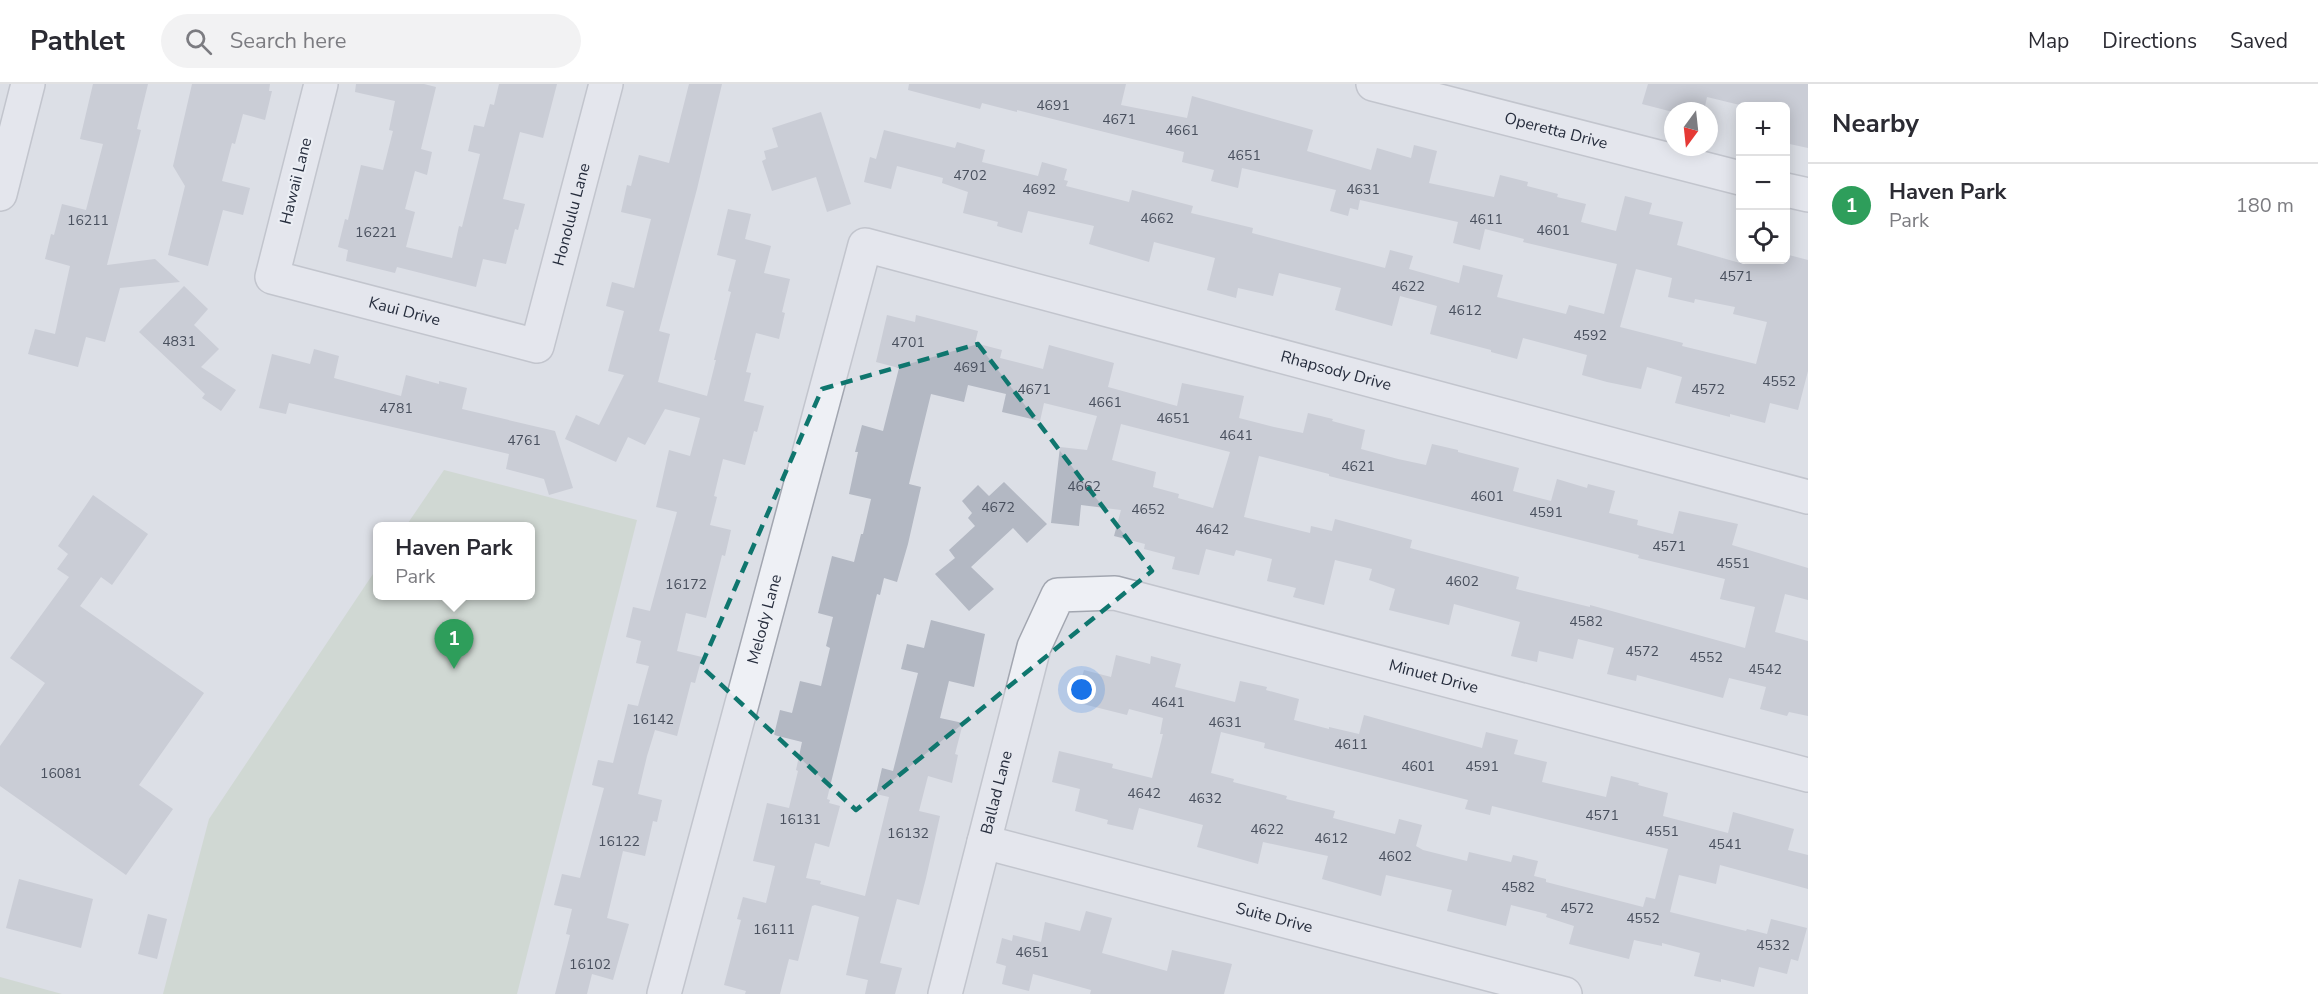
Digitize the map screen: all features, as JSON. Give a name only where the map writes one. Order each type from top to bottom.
[{"type":"street","points":[[0,194],[28,84]]},
{"type":"street","name":"Hawaii Lane","points":[[272,277],[321,84]]},
{"type":"street","name":"Honolulu Lane","points":[[537,346],[606,84]]},
{"type":"street","name":"Operetta Drive","points":[[1373,84],[1736,177]]},
{"type":"street","points":[[1790,191],[1808,195]]},
{"type":"street","name":"Rhapsody Drive","points":[[865,245],[1808,497]]},
{"type":"street","name":"Melody Lane","points":[[664,994],[865,245]]},
{"type":"street","name":"Kaui Drive","points":[[272,277],[537,346]]},
{"type":"street","name":"Minuet Drive","points":[[1059,595],[1115,592],[1808,775]]},
{"type":"street","name":"Ballad Lane","points":[[945,994],[1034,647],[1059,595]]},
{"type":"street","name":"Suite Drive","points":[[984,842],[1565,994]]},
{"type":"highlighted area","points":[[978,344],[1152,571],[856,810],[701,666],[822,389]]},
{"type":"green space","points":[[444,470],[637,520],[517,994],[163,994],[209,819],[373,574],[373,600],[535,600],[535,522],[409,522]]},
{"type":"green space","points":[[0,977],[62,994],[0,994]]},
{"type":"building","points":[[93,84],[148,84],[137,129],[141,130],[107,265],[155,259],[180,282],[120,288],[105,342],[86,337],[78,367],[28,354],[35,329],[55,334],[70,266],[45,259],[51,234],[54,235],[62,204],[86,210],[103,144],[80,139]]},
{"type":"building","points":[[192,84],[270,84],[269,91],[272,91],[265,120],[243,114],[235,144],[232,143],[222,181],[250,188],[243,215],[223,210],[208,266],[168,255],[185,186],[173,166]]},
{"type":"building","points":[[356,84],[424,84],[436,87],[421,149],[432,152],[427,175],[415,171],[405,209],[415,212],[406,247],[452,258],[480,154],[468,151],[474,125],[484,127],[490,104],[494,105],[499,84],[557,84],[543,138],[520,132],[503,199],[525,204],[518,230],[515,229],[506,264],[483,259],[476,287],[397,267],[395,273],[346,261],[348,250],[338,247],[345,219],[348,220],[361,165],[383,170],[393,131],[389,130],[395,101],[355,92]]},
{"type":"building","points":[[689,84],[722,84],[659,331],[670,334],[658,382],[707,396],[736,260],[717,255],[728,209],[751,214],[745,239],[771,246],[764,273],[790,279],[782,312],[785,313],[779,339],[756,333],[746,372],[751,373],[744,401],[764,406],[757,432],[754,431],[745,465],[723,459],[710,525],[731,530],[725,556],[722,555],[706,618],[686,613],[677,651],[702,657],[695,683],[691,682],[677,736],[655,730],[647,756],[638,794],[662,800],[657,822],[653,821],[645,856],[623,851],[607,918],[629,924],[613,980],[592,974],[587,994],[555,994],[570,935],[566,934],[572,909],[554,905],[562,874],[580,878],[604,788],[592,785],[598,760],[613,763],[628,704],[638,706],[649,666],[636,663],[641,641],[626,637],[633,607],[650,611],[677,512],[656,507],[669,450],[690,456],[700,418],[665,409],[645,445],[628,437],[616,462],[565,439],[576,415],[599,425],[624,375],[608,371],[624,311],[606,306],[612,282],[634,288],[651,219],[621,212],[627,185],[631,186],[639,155],[669,163]]},
{"type":"building","points":[[909,84],[1126,84],[1121,105],[1187,118],[1192,96],[1313,130],[1307,151],[1371,170],[1377,148],[1411,158],[1414,145],[1437,151],[1429,183],[1494,197],[1500,175],[1528,182],[1527,186],[1586,204],[1581,222],[1616,231],[1625,196],[1652,203],[1649,214],[1683,222],[1677,245],[1736,262],[1736,264],[1790,264],[1790,255],[1808,260],[1808,371],[1798,410],[1770,403],[1765,423],[1675,403],[1682,377],[1647,367],[1641,389],[1607,382],[1582,375],[1587,355],[1523,338],[1517,359],[1491,352],[1491,350],[1430,334],[1437,306],[1400,296],[1392,326],[1335,310],[1341,288],[1279,273],[1273,296],[1238,288],[1236,298],[1207,290],[1215,258],[1154,242],[1149,262],[1089,244],[1094,226],[1028,211],[1022,233],[997,226],[998,222],[963,213],[968,192],[942,183],[943,178],[897,166],[891,189],[864,182],[870,157],[876,159],[884,130],[955,148],[957,142],[985,150],[982,162],[1038,176],[1042,162],[1067,169],[1064,180],[1068,181],[1066,186],[1129,202],[1132,190],[1193,206],[1191,213],[1253,228],[1252,233],[1385,268],[1390,250],[1413,256],[1409,269],[1459,283],[1463,265],[1503,275],[1497,297],[1566,314],[1569,305],[1604,314],[1617,264],[1523,242],[1524,239],[1485,229],[1480,250],[1453,243],[1458,222],[1360,200],[1358,210],[1350,208],[1348,216],[1330,211],[1336,190],[1242,168],[1238,188],[1211,181],[1214,170],[1182,162],[1184,152],[1017,110],[1017,112],[982,103],[980,109],[908,90]],"holes":[[[1636,269],[1672,278],[1668,297],[1694,303],[1695,299],[1735,307],[1733,314],[1767,322],[1756,364],[1682,346],[1683,343],[1620,327]]]},
{"type":"building","points":[[1648,84],[1808,84],[1808,148],[1790,144],[1790,102],[1736,102],[1736,104],[1707,97],[1706,102],[1664,102],[1664,110],[1642,104]]},
{"type":"building","points":[[821,112],[851,204],[827,212],[816,177],[772,191],[762,161],[766,159],[764,151],[778,147],[772,128]]},
{"type":"building","points":[[184,286],[208,309],[194,325],[219,349],[201,367],[236,390],[221,411],[202,398],[205,394],[139,332]]},
{"type":"building","points":[[887,315],[915,322],[916,315],[978,331],[975,343],[1002,350],[1000,358],[1043,369],[1049,345],[1114,363],[1108,387],[1177,406],[1182,383],[1244,396],[1239,418],[1274,427],[1303,433],[1308,413],[1365,430],[1361,449],[1398,459],[1426,465],[1432,444],[1458,450],[1458,452],[1519,468],[1513,491],[1551,501],[1557,479],[1587,488],[1588,484],[1615,491],[1609,513],[1638,520],[1637,525],[1673,534],[1679,511],[1738,524],[1732,545],[1808,568],[1808,600],[1785,594],[1775,632],[1808,641],[1808,716],[1789,712],[1787,716],[1760,709],[1766,687],[1729,678],[1723,698],[1637,675],[1636,681],[1607,674],[1614,648],[1578,639],[1573,659],[1539,651],[1537,662],[1511,656],[1520,622],[1454,604],[1449,625],[1389,610],[1395,589],[1369,580],[1372,569],[1335,560],[1324,605],[1293,597],[1296,588],[1267,581],[1272,559],[1236,550],[1234,556],[1206,549],[1199,575],[1172,569],[1175,557],[1144,549],[1145,544],[1114,536],[1121,510],[1081,505],[1079,526],[1051,523],[1060,447],[1087,450],[1097,416],[1044,403],[1040,421],[1002,412],[1006,394],[968,385],[964,402],[931,394],[909,484],[921,487],[908,544],[897,582],[884,578],[880,595],[877,594],[827,799],[830,800],[829,803],[840,806],[829,847],[815,843],[806,878],[865,896],[889,797],[876,794],[882,768],[893,771],[918,673],[901,669],[907,644],[924,648],[931,620],[985,634],[974,687],[949,681],[940,718],[963,723],[955,754],[958,755],[952,783],[928,776],[919,811],[940,816],[926,878],[919,905],[897,899],[880,963],[902,968],[895,994],[865,994],[868,980],[846,975],[859,917],[815,905],[812,906],[798,961],[789,959],[780,994],[745,994],[746,991],[724,985],[741,920],[737,919],[743,897],[766,903],[775,866],[753,861],[767,803],[789,808],[802,742],[774,735],[780,710],[792,713],[800,681],[821,686],[830,648],[826,646],[833,617],[818,613],[832,556],[854,562],[861,534],[863,534],[871,499],[849,494],[858,452],[855,452],[862,425],[883,431],[899,368],[876,362]],"holes":[[[1121,424],[1230,452],[1213,508],[1178,498],[1179,494],[1153,487],[1156,472],[1112,460]],[[1259,456],[1639,555],[1638,558],[1725,579],[1720,599],[1755,607],[1745,648],[1590,605],[1590,607],[1516,589],[1519,577],[1410,548],[1412,540],[1335,519],[1332,531],[1311,526],[1310,533],[1244,517]]]},
{"type":"building","points":[[314,349],[339,356],[334,378],[401,396],[406,375],[439,384],[439,381],[467,388],[462,409],[555,431],[573,488],[549,495],[544,479],[506,469],[509,454],[289,403],[286,414],[259,408],[272,354],[310,364]]},
{"type":"building","points":[[1004,482],[1047,524],[1027,543],[1013,528],[971,567],[994,589],[969,611],[935,574],[955,558],[949,550],[975,526],[968,518],[972,513],[962,501],[978,485],[989,496]]},
{"type":"building","points":[[93,495],[148,534],[112,585],[101,577],[80,606],[204,693],[139,785],[173,809],[126,875],[0,786],[0,746],[45,683],[10,658],[69,577],[57,569],[68,554],[58,546]]},
{"type":"building","points":[[1116,655],[1150,664],[1151,656],[1181,664],[1175,687],[1235,702],[1240,681],[1267,687],[1266,690],[1299,699],[1294,720],[1359,734],[1364,715],[1482,748],[1486,732],[1518,740],[1514,754],[1547,762],[1542,782],[1606,797],[1611,776],[1668,793],[1663,816],[1728,833],[1733,812],[1794,829],[1788,850],[1808,855],[1808,889],[1720,865],[1716,884],[1679,875],[1670,912],[1767,934],[1771,919],[1807,928],[1798,961],[1791,959],[1787,974],[1759,967],[1754,987],[1721,979],[1721,982],[1694,976],[1700,953],[1662,943],[1662,946],[1634,940],[1629,959],[1569,944],[1574,926],[1546,917],[1547,914],[1511,905],[1506,926],[1447,911],[1452,890],[1386,875],[1381,896],[1322,879],[1328,856],[1263,842],[1258,864],[1197,847],[1203,825],[1139,808],[1133,830],[1107,824],[1108,820],[1075,811],[1080,789],[1052,782],[1059,751],[1113,764],[1112,768],[1152,778],[1163,734],[1160,734],[1163,718],[1129,709],[1127,715],[1075,702],[1084,670],[1111,677]],"holes":[[[1221,732],[1265,743],[1264,748],[1468,800],[1465,809],[1490,815],[1492,806],[1668,849],[1655,899],[1646,897],[1643,907],[1546,882],[1546,879],[1534,876],[1538,861],[1513,855],[1511,862],[1469,852],[1467,861],[1423,850],[1416,846],[1422,825],[1399,819],[1395,834],[1333,818],[1335,811],[1286,799],[1287,796],[1233,782],[1234,779],[1211,773]]]},
{"type":"building","points":[[19,879],[93,899],[81,948],[6,928]]},
{"type":"building","points":[[1086,911],[1112,918],[1102,953],[1167,971],[1172,950],[1232,964],[1224,994],[1090,994],[1091,990],[1033,974],[1029,991],[1002,984],[1006,966],[996,963],[1002,938],[1012,941],[1013,935],[1041,942],[1045,922],[1080,931]]},
{"type":"building","points":[[148,914],[167,919],[157,959],[138,954]]},
{"type":"place","name":"Haven Park","points":[[454,669]]}]
